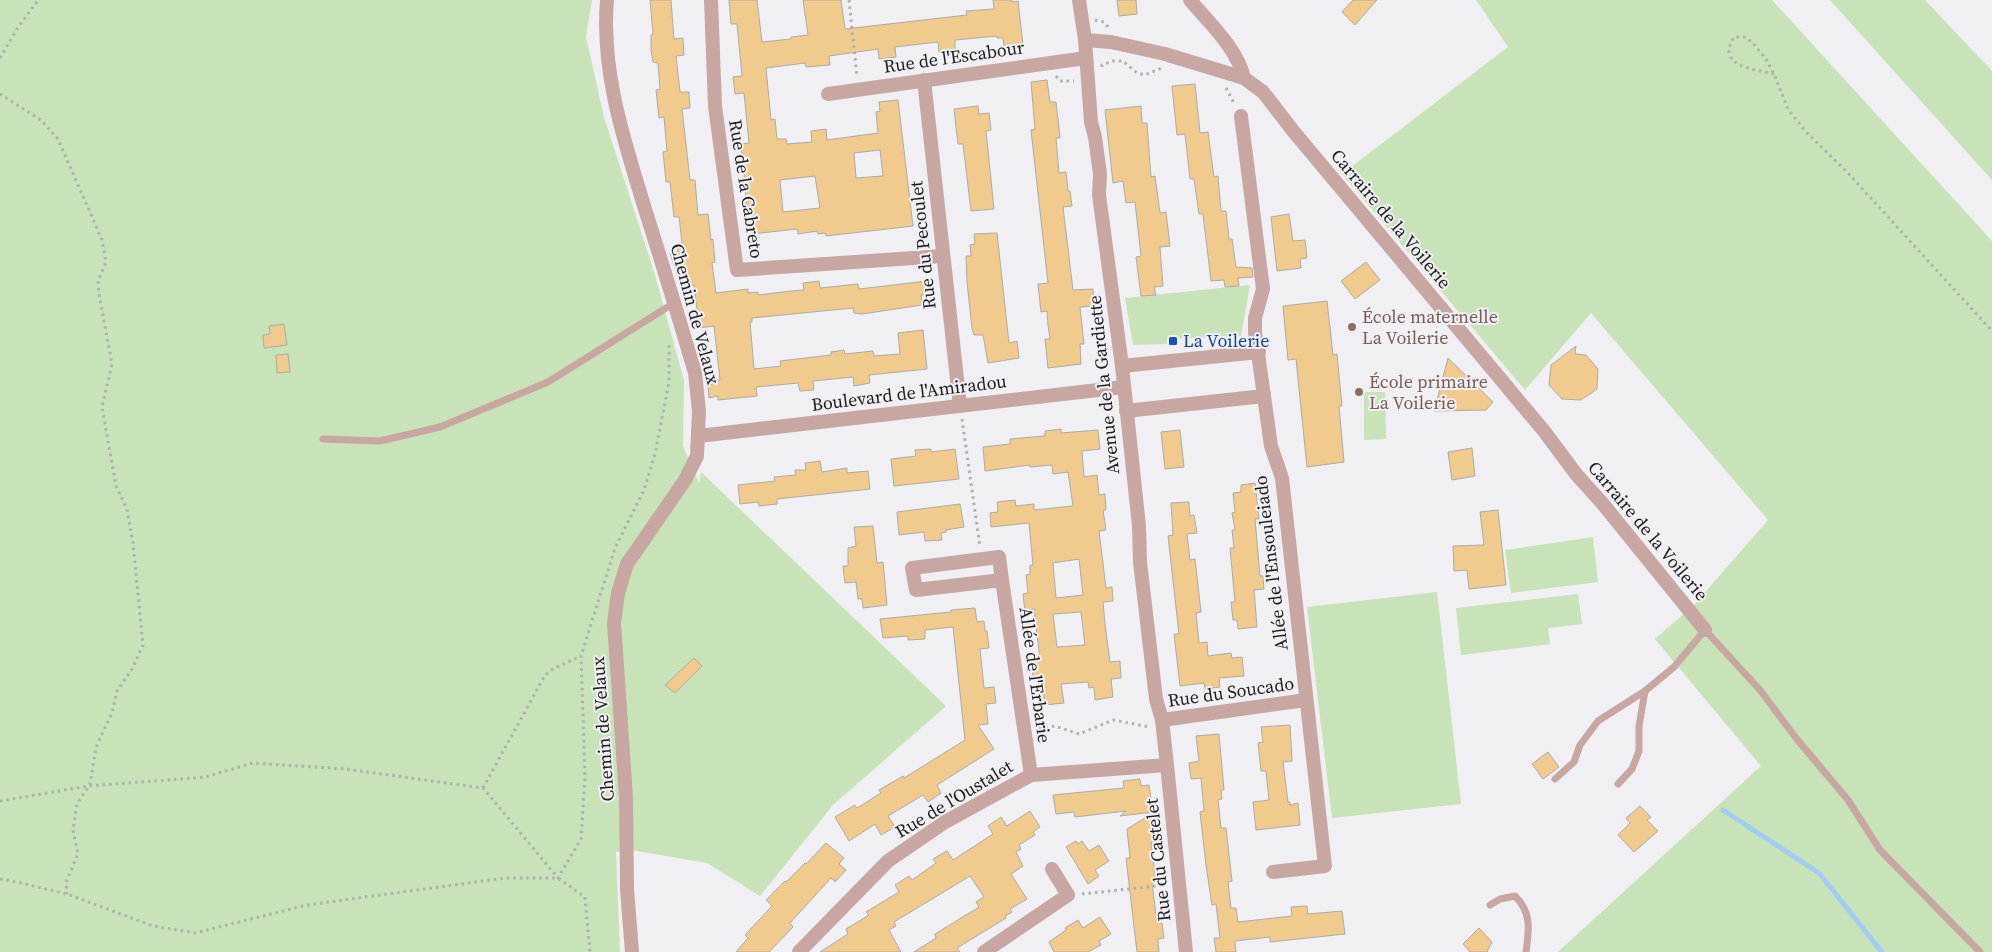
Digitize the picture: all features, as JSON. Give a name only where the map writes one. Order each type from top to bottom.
[{"type":"street","name":"Chemin de Velaux","points":[[607,0],[605,44],[621,132],[695,373],[699,411],[697,456],[689,472],[627,564],[618,593],[614,623],[626,797],[627,889],[632,952]]},
{"type":"street","name":"Rue de la Cabreto","points":[[711,0],[715,106],[737,270],[944,256]]},
{"type":"street","name":"Avenue de la Gardiette","points":[[1079,0],[1085,40],[1091,122],[1100,174],[1099,195],[1122,366],[1139,526],[1141,572],[1156,699],[1162,725],[1167,765]]},
{"type":"street","points":[[1190,0],[1233,52],[1241,65],[1244,78]]},
{"type":"street","name":"Carraire de la Voilerie","points":[[1085,40],[1106,41],[1165,54],[1244,78],[1263,92],[1294,132],[1544,431],[1576,474],[1603,504],[1705,630]]},
{"type":"street","name":"Rue de l'Escabour","points":[[828,94],[1086,58]]},
{"type":"street","name":"Rue du Pecoulet","points":[[924,80],[960,406]]},
{"type":"street","name":"Allée de l'Ensouleiado","points":[[1241,116],[1262,289],[1255,318],[1271,446],[1280,468],[1284,497],[1325,866],[1273,872]]},
{"type":"street","points":[[1122,366],[1259,352]]},
{"type":"street","name":"Boulevard de l'Amiradou","points":[[698,436],[1124,387]]},
{"type":"street","points":[[1126,411],[1264,396]]},
{"type":"street","name":"Allée de l'Erbarie","points":[[1002,580],[916,590],[912,568],[999,557],[1031,775]]},
{"type":"street","name":"Rue du Soucado","points":[[1162,725],[1306,700]]},
{"type":"street","name":"Rue de l'Oustalet","points":[[799,952],[888,861],[945,822],[1031,775],[1167,765]]},
{"type":"street","name":"Rue du Castelet","points":[[1167,765],[1186,952]]},
{"type":"street","points":[[984,952],[1068,895],[1052,869]]},
{"type":"lane","points":[[323,439],[380,441],[440,427],[548,382],[674,302]]},
{"type":"lane","points":[[1555,779],[1574,762],[1580,745],[1598,721],[1645,691],[1674,668],[1705,630],[1760,690],[1796,738],[1848,800],[1880,850],[1980,952]]},
{"type":"lane","points":[[1618,784],[1632,769],[1639,751],[1639,726],[1645,691]]},
{"type":"lane","points":[[1490,905],[1500,899],[1515,896],[1524,906],[1528,919],[1526,952]]},
{"type":"path","points":[[0,58],[17,29],[38,0]]},
{"type":"path","points":[[849,0],[858,90]]},
{"type":"path","points":[[1054,62],[1056,77],[1060,81],[1102,77],[1102,56],[1109,32],[1108,25],[1097,20],[1082,22]]},
{"type":"path","points":[[1774,74],[1742,67],[1734,62],[1730,54],[1729,45],[1734,37],[1744,38],[1752,42],[1766,59],[1774,74],[1788,109],[1807,133],[1847,172],[1992,331]]},
{"type":"path","points":[[1102,65],[1113,61],[1123,61],[1137,73],[1145,75],[1166,66]]},
{"type":"path","points":[[1222,84],[1227,89],[1241,116]]},
{"type":"path","points":[[0,94],[41,120],[58,139],[102,240],[106,262],[98,281],[99,294],[112,364],[102,407],[116,486],[127,509],[133,543],[143,645],[132,669],[116,691],[112,713],[96,747],[90,784],[76,807],[74,830],[78,854],[66,882],[67,894]]},
{"type":"path","points":[[960,406],[982,559]]},
{"type":"path","points":[[483,788],[545,675],[553,669],[581,656]]},
{"type":"path","points":[[1025,736],[1043,728],[1055,726],[1079,734],[1113,720],[1162,725]]},
{"type":"path","points":[[0,802],[88,786],[205,777],[253,763],[346,769],[483,788],[558,878],[585,897],[590,952]]},
{"type":"path","points":[[0,879],[67,894],[153,926],[195,933],[307,905],[505,878],[558,878]]},
{"type":"path","points":[[1068,895],[1179,884]]},
{"type":"green space","points":[[0,0],[592,0],[586,37],[604,117],[654,272],[684,380],[683,446],[699,483],[701,472],[946,706],[833,805],[760,896],[707,863],[631,850],[616,852],[620,952],[0,952]]},
{"type":"green space","points":[[1476,0],[1772,0],[1992,241],[1992,952],[1558,952],[1761,766],[1655,639],[1695,604],[1768,520],[1591,313],[1525,390],[1342,174],[1508,47]]},
{"type":"green space","points":[[1830,0],[1925,0],[1992,71],[1992,180]]},
{"type":"green space","points":[[1250,285],[1241,336],[1167,339],[1167,344],[1133,345],[1125,298]]},
{"type":"green space","points":[[1364,392],[1385,392],[1386,439],[1364,440]]},
{"type":"green space","points":[[1593,537],[1598,582],[1511,593],[1505,550]]},
{"type":"green space","points":[[1437,592],[1461,804],[1332,818],[1307,607]]},
{"type":"green space","points":[[1578,594],[1582,624],[1548,628],[1550,644],[1461,655],[1456,608]]},
{"type":"building","points":[[650,0],[671,0],[674,39],[683,38],[684,55],[676,56],[680,92],[689,92],[690,108],[682,109],[690,180],[695,180],[698,215],[708,214],[711,240],[713,239],[715,262],[712,263],[716,293],[748,289],[748,293],[758,292],[758,295],[804,290],[803,283],[819,281],[820,288],[858,284],[859,289],[927,281],[928,295],[921,295],[922,305],[862,314],[854,313],[853,308],[752,318],[752,322],[750,322],[754,369],[781,366],[780,361],[831,355],[831,352],[844,350],[845,354],[873,351],[874,356],[900,354],[898,333],[923,330],[927,369],[869,375],[870,383],[854,386],[853,377],[813,381],[814,390],[800,391],[798,383],[756,387],[757,396],[718,400],[718,396],[709,398],[708,385],[716,383],[716,380],[720,380],[714,326],[699,328],[694,285],[681,287],[670,253],[678,252],[677,244],[682,243],[679,217],[674,217],[670,182],[666,182],[663,152],[667,151],[664,117],[659,118],[656,90],[660,89],[658,63],[653,62],[651,50],[651,35],[653,34]]},
{"type":"building","points":[[729,0],[757,0],[762,42],[808,35],[803,0],[841,0],[845,29],[967,15],[966,11],[994,9],[993,0],[1012,0],[1012,2],[1018,1],[1023,45],[1004,47],[1003,38],[997,38],[997,36],[955,40],[955,50],[939,52],[938,42],[895,47],[896,57],[879,59],[878,49],[829,56],[830,65],[806,67],[805,63],[766,68],[771,120],[775,119],[777,139],[786,139],[787,144],[812,142],[811,131],[826,129],[827,140],[878,133],[876,112],[880,111],[879,102],[898,100],[913,226],[826,236],[825,233],[818,234],[817,231],[798,234],[797,229],[752,234],[750,215],[747,215],[740,144],[749,143],[744,93],[735,94],[733,77],[742,76],[737,24],[731,24]],"holes":[[[880,150],[883,176],[856,178],[854,153]],[[815,176],[820,208],[783,212],[780,180]]]},
{"type":"building","points":[[1117,0],[1136,0],[1137,14],[1119,16]]},
{"type":"building","points":[[1353,0],[1377,0],[1355,25],[1342,12]]},
{"type":"building","points":[[1047,80],[1050,102],[1056,102],[1060,138],[1056,138],[1059,173],[1066,172],[1072,206],[1063,207],[1073,290],[1093,289],[1095,306],[1080,307],[1084,344],[1080,344],[1081,364],[1048,368],[1045,339],[1050,339],[1047,311],[1041,312],[1038,284],[1048,283],[1031,130],[1035,129],[1031,82]]},
{"type":"building","points":[[1195,84],[1200,133],[1208,132],[1214,177],[1218,176],[1221,211],[1226,211],[1229,239],[1232,239],[1236,267],[1252,268],[1253,277],[1238,278],[1239,286],[1225,287],[1224,280],[1211,281],[1203,214],[1199,214],[1194,179],[1190,179],[1185,134],[1177,135],[1172,86]]},
{"type":"building","points":[[978,106],[979,114],[989,113],[991,130],[986,131],[994,209],[971,211],[963,144],[958,144],[954,109]]},
{"type":"building","points":[[1141,106],[1142,123],[1147,123],[1151,177],[1155,176],[1160,213],[1166,212],[1170,246],[1160,247],[1163,286],[1154,287],[1156,295],[1141,296],[1136,257],[1141,256],[1135,202],[1126,203],[1123,181],[1113,183],[1105,110]]},
{"type":"building","points":[[1289,214],[1293,241],[1305,240],[1307,258],[1300,259],[1301,268],[1277,271],[1271,217]]},
{"type":"building","points":[[997,233],[1009,343],[1017,341],[1019,358],[988,363],[983,335],[974,335],[972,328],[966,256],[971,256],[970,245],[975,244],[974,234]]},
{"type":"building","points":[[1366,262],[1380,280],[1355,299],[1341,281]]},
{"type":"building","points":[[1327,301],[1333,355],[1337,354],[1342,406],[1339,406],[1344,462],[1307,467],[1296,359],[1288,360],[1283,306]]},
{"type":"building","points":[[284,324],[287,345],[264,348],[263,335],[270,334],[269,326]]},
{"type":"building","points":[[1576,346],[1575,354],[1586,355],[1598,369],[1597,389],[1581,400],[1562,399],[1549,385],[1551,365]]},
{"type":"building","points":[[288,354],[290,372],[277,373],[276,355]]},
{"type":"building","points":[[1448,358],[1493,402],[1486,410],[1434,411]]},
{"type":"building","points":[[1061,429],[1061,433],[1098,430],[1100,449],[1082,451],[1084,477],[1097,475],[1099,495],[1105,494],[1106,510],[1103,510],[1106,530],[1099,531],[1106,588],[1112,587],[1113,601],[1103,602],[1110,662],[1120,661],[1121,678],[1111,679],[1113,697],[1095,700],[1094,687],[1089,688],[1088,682],[1061,684],[1064,703],[1045,705],[1041,676],[1033,676],[1031,659],[1040,659],[1034,609],[1025,610],[1023,594],[1028,593],[1026,575],[1030,574],[1030,565],[1033,565],[1029,523],[991,527],[990,513],[998,512],[997,502],[1015,500],[1016,506],[1034,504],[1034,510],[1073,506],[1068,472],[1053,474],[1052,465],[1030,467],[1030,465],[985,471],[983,447],[1010,444],[1010,439],[1045,436],[1045,431]],"holes":[[[1079,559],[1083,595],[1056,598],[1053,563]],[[1081,612],[1085,645],[1057,647],[1053,614]]]},
{"type":"building","points":[[1180,430],[1184,467],[1165,469],[1161,432]]},
{"type":"building","points":[[1472,448],[1475,476],[1452,480],[1448,452]]},
{"type":"building","points":[[931,449],[931,452],[955,449],[959,479],[894,486],[891,459],[916,456],[915,450]]},
{"type":"building","points":[[820,461],[822,472],[847,468],[847,473],[868,471],[870,489],[777,499],[777,504],[759,506],[758,502],[740,504],[738,485],[775,481],[774,477],[796,475],[795,470],[806,470],[805,463]]},
{"type":"building","points":[[1255,483],[1259,519],[1255,519],[1260,576],[1263,576],[1264,589],[1254,590],[1257,627],[1238,629],[1237,620],[1233,620],[1231,602],[1235,602],[1230,548],[1234,548],[1232,530],[1235,530],[1232,513],[1235,512],[1233,493],[1241,492],[1241,485]]},
{"type":"building","points":[[1189,502],[1190,516],[1194,515],[1197,533],[1187,534],[1190,560],[1195,559],[1201,612],[1196,613],[1199,643],[1207,642],[1208,656],[1231,653],[1232,658],[1242,657],[1244,676],[1219,678],[1220,687],[1205,689],[1204,683],[1180,686],[1174,634],[1179,634],[1168,536],[1173,535],[1171,503]]},
{"type":"building","points":[[960,504],[964,527],[946,530],[946,532],[941,533],[942,540],[925,541],[924,532],[899,535],[897,512]]},
{"type":"building","points":[[1498,510],[1506,585],[1469,589],[1467,570],[1454,571],[1453,546],[1484,545],[1480,512]]},
{"type":"building","points":[[873,526],[877,563],[883,562],[887,605],[863,608],[862,599],[858,599],[856,582],[845,583],[843,566],[848,566],[848,548],[856,546],[854,527]]},
{"type":"building","points":[[975,608],[977,622],[984,621],[989,648],[980,649],[984,688],[994,687],[996,703],[986,704],[988,724],[978,725],[994,749],[937,785],[941,793],[928,802],[923,795],[888,816],[895,827],[881,835],[875,824],[849,841],[835,817],[855,805],[857,808],[881,793],[879,790],[903,776],[904,778],[965,740],[953,627],[925,630],[925,639],[908,640],[908,636],[883,638],[880,619]]},
{"type":"building","points":[[694,658],[702,666],[675,693],[665,685]]},
{"type":"building","points":[[1290,725],[1292,761],[1283,762],[1288,802],[1290,802],[1290,805],[1298,803],[1300,825],[1256,830],[1253,802],[1269,800],[1266,771],[1261,771],[1258,743],[1263,742],[1261,727]]},
{"type":"building","points":[[1219,734],[1224,790],[1221,790],[1222,799],[1218,800],[1221,828],[1226,828],[1232,881],[1228,882],[1231,908],[1236,908],[1238,922],[1292,916],[1291,907],[1307,906],[1308,914],[1342,911],[1345,934],[1270,942],[1270,937],[1235,941],[1236,952],[1216,952],[1214,938],[1220,938],[1216,904],[1212,905],[1206,865],[1200,812],[1204,811],[1201,778],[1191,779],[1189,763],[1199,761],[1196,736]]},
{"type":"building","points":[[1548,752],[1559,767],[1543,779],[1532,764]]},
{"type":"building","points":[[1140,779],[1141,786],[1149,785],[1153,812],[1120,816],[1126,811],[1075,817],[1074,812],[1056,814],[1053,795],[1124,788],[1123,781]]},
{"type":"building","points":[[1640,806],[1651,817],[1647,820],[1658,831],[1634,852],[1618,835],[1630,823],[1626,818]]},
{"type":"building","points":[[1030,811],[1040,827],[1033,832],[1035,835],[1019,845],[1021,849],[1016,852],[1023,866],[1011,874],[1027,899],[1010,909],[1012,912],[1005,916],[1006,918],[957,948],[960,952],[914,952],[936,938],[935,934],[979,907],[976,902],[984,897],[970,876],[894,922],[896,926],[889,930],[901,952],[820,952],[848,934],[846,929],[869,915],[866,912],[899,892],[895,885],[909,876],[912,880],[936,863],[933,859],[947,851],[953,860],[993,834],[988,826],[1001,817],[1007,826]]},
{"type":"building","points":[[1153,813],[1156,841],[1151,842],[1156,882],[1152,883],[1157,923],[1162,923],[1164,938],[1158,939],[1159,952],[1137,952],[1126,858],[1130,858],[1127,829]]},
{"type":"building","points":[[1076,841],[1078,844],[1082,841],[1089,851],[1099,845],[1109,861],[1095,870],[1099,876],[1088,884],[1066,847]]},
{"type":"building","points":[[826,843],[844,858],[839,864],[846,870],[835,882],[831,878],[790,923],[793,927],[769,952],[736,952],[748,938],[745,935],[772,906],[766,900]]},
{"type":"building","points":[[1100,917],[1111,934],[1099,941],[1101,945],[1088,952],[1054,952],[1049,942],[1066,930],[1065,928],[1078,920],[1083,928]]},
{"type":"building","points":[[1479,928],[1492,942],[1487,952],[1470,952],[1463,944]]},
{"type":"waterway","points":[[1723,810],[1819,873],[1882,952]]},
{"type":"place","name":"École maternelle La Voilerie","points":[[1352,327]]},
{"type":"place","name":"La Voilerie","points":[[1173,341]]},
{"type":"place","name":"École primaire La Voilerie","points":[[1359,392]]}]
